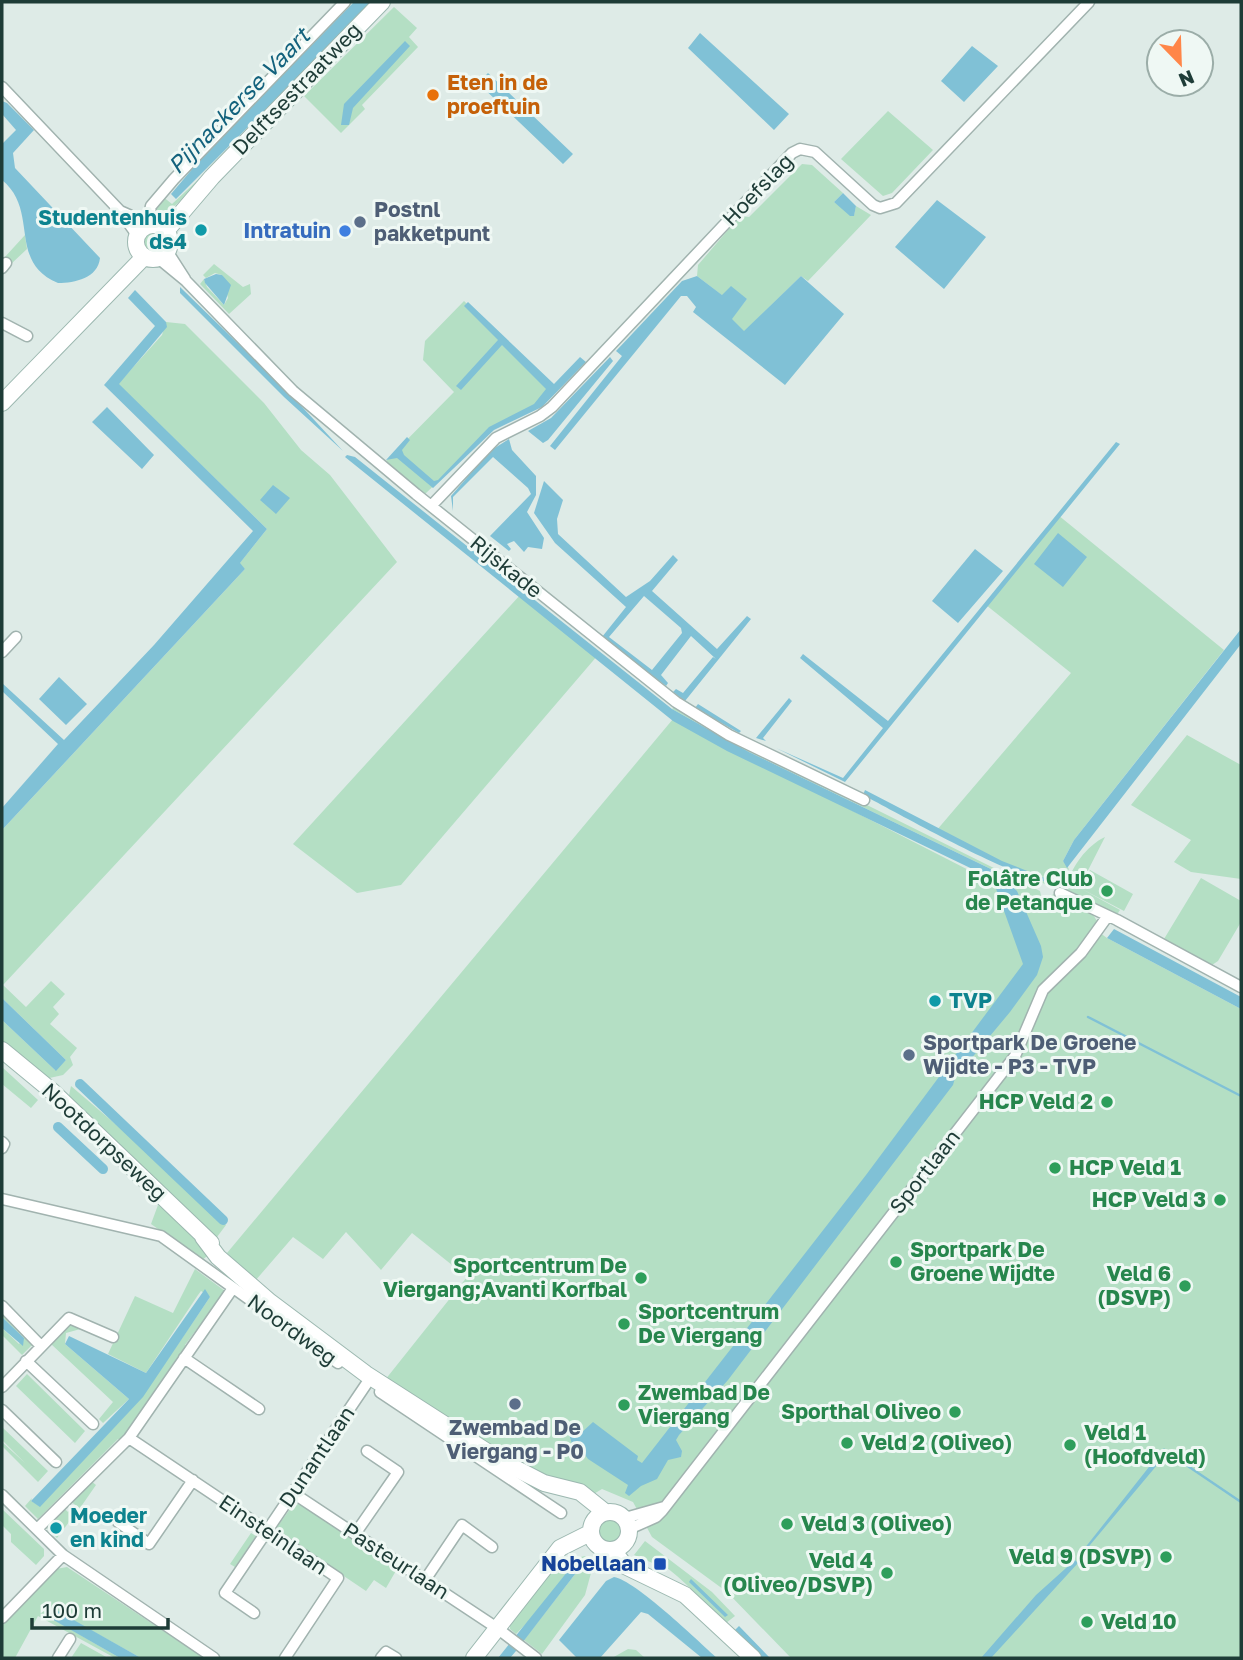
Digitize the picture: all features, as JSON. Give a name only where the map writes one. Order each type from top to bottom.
[{"type":"main road","name":"Delftsestraatweg","points":[[151,240],[382,2]]},
{"type":"main road","points":[[2,403],[91,312],[151,240]]},
{"type":"main road","name":"Nootdorpseweg","points":[[2,1050],[53,1092],[203,1237],[218,1257],[236,1271]]},
{"type":"main road","name":"Noordweg","points":[[236,1271],[298,1326],[417,1409],[536,1479],[580,1492],[596,1526]]},
{"type":"main road","points":[[474,1658],[501,1631],[551,1561],[615,1512],[627,1523],[618,1547]]},
{"type":"main road","points":[[596,1526],[603,1549],[618,1547],[632,1559],[657,1569],[713,1617],[753,1658]]},
{"type":"street","name":"Delftsestraatweg","points":[[151,240],[151,206],[174,178],[345,2]]},
{"type":"street","name":"Hoefslag","points":[[431,506],[496,438],[552,407],[792,153],[800,149],[815,152],[873,205],[880,208],[896,204],[1089,2]]},
{"type":"street","name":"Rijskade","points":[[2,87],[120,211],[130,215],[186,281],[293,391],[431,506],[701,720],[864,800]]},
{"type":"street","points":[[2,323],[27,336]]},
{"type":"street","points":[[2,652],[16,637]]},
{"type":"street","points":[[1060,894],[1117,920],[1241,987]]},
{"type":"street","name":"Sportlaan","points":[[627,1523],[656,1517],[664,1507],[1016,1056],[1042,990],[1081,953],[1107,917]]},
{"type":"street","points":[[2,1142],[2,1148]]},
{"type":"street","name":"Noordweg","points":[[2,1199],[152,1232],[367,1383],[561,1513]]},
{"type":"street","points":[[37,1529],[129,1438],[233,1288]]},
{"type":"street","points":[[2,1306],[41,1346]]},
{"type":"street","points":[[2,1387],[69,1318],[113,1337]]},
{"type":"street","points":[[184,1358],[259,1409]]},
{"type":"street","points":[[26,1361],[93,1424]]},
{"type":"street","name":"Dunantlaan","points":[[254,1613],[225,1593],[367,1383]]},
{"type":"street","points":[[2,1410],[56,1462]]},
{"type":"street","name":"Einsteinlaan","points":[[129,1438],[338,1578],[285,1658]]},
{"type":"street","points":[[355,1534],[398,1472],[367,1451]]},
{"type":"street","points":[[118,1522],[149,1544],[193,1480]]},
{"type":"street","name":"Pasteurlaan","points":[[293,1493],[501,1631],[536,1658]]},
{"type":"street","points":[[2,1495],[63,1555],[214,1658]]},
{"type":"street","points":[[425,1580],[462,1525],[492,1547]]},
{"type":"street","points":[[2,1618],[63,1555]]},
{"type":"street","points":[[58,1658],[70,1639]]},
{"type":"street","points":[[381,1658],[386,1651],[396,1658]]},
{"type":"green space","points":[[394,7],[417,28],[409,37],[418,47],[362,105],[365,109],[341,133],[304,96]]},
{"type":"green space","points":[[888,111],[933,150],[892,193],[883,196],[841,159]]},
{"type":"green space","points":[[802,164],[812,165],[843,193],[834,202],[854,215],[856,206],[871,215],[808,281],[801,276],[744,332],[731,319],[747,299],[723,296],[697,276],[698,265],[740,216],[749,217]]},
{"type":"green space","points":[[212,167],[211,172],[166,214],[155,210],[162,196],[172,204]]},
{"type":"green space","points":[[153,232],[160,235],[163,242],[160,249],[153,252],[146,249],[143,242],[146,235]]},
{"type":"green space","points":[[25,235],[27,249],[11,264],[4,258]]},
{"type":"green space","points":[[214,264],[243,287],[250,284],[251,294],[229,314],[200,284],[204,279],[207,287],[224,305],[228,298],[222,275],[215,273],[206,278],[203,275]]},
{"type":"green space","points":[[464,301],[553,388],[537,407],[492,430],[425,494],[386,461],[454,392],[423,360],[425,341]]},
{"type":"green space","points":[[166,322],[185,324],[264,403],[301,450],[330,475],[397,562],[3,985],[26,1007],[51,981],[65,994],[53,1007],[59,1014],[50,1024],[77,1048],[70,1057],[73,1065],[63,1075],[45,1079],[2,1044],[2,1020],[55,1070],[66,1060],[2,998],[2,830],[245,569],[239,564],[267,529],[118,384],[162,335]]},
{"type":"green space","points":[[1058,515],[1224,650],[1074,840],[1063,861],[1069,869],[1055,889],[936,831],[1071,673],[986,605]]},
{"type":"green space","points":[[521,594],[598,655],[401,885],[357,893],[293,844]]},
{"type":"green space","name":"Sportpark De Groene Wijdte","points":[[677,705],[724,734],[1040,891],[1043,904],[1048,906],[1048,897],[1054,894],[1092,913],[1097,921],[1096,930],[1107,938],[1241,1009],[1241,1658],[791,1658],[727,1592],[652,1537],[633,1502],[602,1489],[592,1495],[537,1476],[385,1380],[467,1277],[412,1233],[381,1270],[346,1232],[323,1259],[293,1237],[255,1281],[227,1253],[673,719],[994,883],[1016,890],[997,872],[749,752],[672,709]]},
{"type":"green space","points":[[1187,735],[1241,765],[1241,879],[1191,872],[1174,862],[1191,840],[1131,805]]},
{"type":"green space","points":[[1105,837],[1080,886],[1090,870],[1133,894],[1124,911],[1080,888],[1120,910],[1116,916],[1068,892],[1066,885],[1081,857]]},
{"type":"green space","points":[[1201,878],[1241,901],[1241,922],[1218,961],[1212,965],[1164,939]]},
{"type":"green space","points":[[2,1067],[38,1100],[31,1108],[2,1084]]},
{"type":"green space","points":[[71,1086],[162,1164],[226,1225],[214,1241],[68,1100]]},
{"type":"green space","points":[[158,1205],[186,1227],[210,1254],[202,1260],[151,1224]]},
{"type":"green space","points":[[195,1269],[225,1291],[121,1440],[118,1439],[38,1519],[25,1506],[32,1498],[31,1501],[40,1506],[142,1397],[210,1297],[201,1291],[146,1373],[108,1354],[135,1296],[173,1313]]},
{"type":"green space","points":[[2,1310],[35,1342],[22,1355],[2,1335],[2,1328],[19,1344],[24,1338],[2,1317]]},
{"type":"green space","points":[[72,1323],[84,1328],[66,1333],[65,1344],[129,1399],[103,1423],[99,1419],[113,1402],[51,1344]]},
{"type":"green space","points":[[27,1374],[85,1431],[75,1443],[16,1386]]},
{"type":"green space","points":[[2,1427],[48,1471],[38,1482],[2,1446],[2,1442],[25,1463],[2,1440]]},
{"type":"green space","points":[[91,1481],[96,1485],[80,1508],[71,1502]]},
{"type":"green space","points":[[300,1504],[397,1569],[386,1588],[374,1580],[366,1591],[280,1533],[277,1527],[293,1505]]},
{"type":"green space","points":[[73,1506],[78,1510],[57,1538],[47,1528],[65,1509],[68,1512]]},
{"type":"green space","points":[[2,1509],[44,1549],[44,1556],[36,1565],[11,1542],[11,1534],[2,1525]]},
{"type":"green space","points":[[609,1519],[620,1526],[621,1531],[614,1542],[609,1543],[598,1536],[597,1531],[604,1520]]},
{"type":"green space","points":[[251,1533],[256,1536],[235,1567],[230,1564]]},
{"type":"green space","points":[[645,1541],[712,1592],[735,1616],[726,1623],[660,1563],[657,1565],[634,1555]]},
{"type":"green space","points":[[585,1556],[594,1562],[585,1595],[542,1654],[524,1640],[579,1569],[516,1634],[510,1629],[510,1621],[556,1563]]},
{"type":"green space","points":[[67,1567],[204,1658],[141,1658],[56,1611],[51,1618],[120,1658],[115,1658],[38,1616],[15,1658],[2,1658],[2,1626],[56,1569]]},
{"type":"green space","points":[[81,1643],[108,1658],[71,1658]]},
{"type":"green space","points":[[628,1649],[636,1650],[645,1658],[612,1658]]},
{"type":"water","points":[[354,2],[373,2],[176,199],[171,194],[205,154]]},
{"type":"water","points":[[700,33],[789,114],[774,130],[688,48]]},
{"type":"water","points":[[405,41],[410,46],[353,108],[349,125],[341,125],[344,104]]},
{"type":"water","points":[[972,46],[998,66],[964,102],[941,81]]},
{"type":"water","points":[[488,73],[573,154],[563,164],[478,83]]},
{"type":"water","points":[[2,101],[34,130],[13,153],[15,168],[100,258],[95,270],[85,278],[58,283],[43,274],[33,262],[20,206],[13,192],[2,180],[2,144],[16,130],[2,114]]},
{"type":"water","points":[[843,193],[856,206],[854,216],[850,216],[834,202]]},
{"type":"water","points":[[937,200],[986,237],[944,289],[895,247]]},
{"type":"water","points":[[216,274],[222,275],[231,285],[224,305],[205,283],[204,279]]},
{"type":"water","points":[[697,276],[722,295],[731,286],[747,299],[732,319],[744,331],[801,276],[844,314],[785,385],[693,312],[696,307],[687,296],[681,296],[555,450],[550,446],[622,356],[616,351],[682,281]]},
{"type":"water","points":[[180,287],[292,396],[343,451],[284,397],[180,293]]},
{"type":"water","points":[[135,290],[166,322],[167,327],[119,384],[267,529],[240,563],[245,569],[2,830],[2,808],[58,744],[2,691],[2,683],[64,740],[154,645],[253,531],[104,385],[155,326],[128,298]]},
{"type":"water","points":[[468,302],[554,384],[580,357],[586,362],[542,407],[494,430],[433,488],[397,458],[386,460],[407,437],[410,440],[402,450],[404,455],[434,481],[438,480],[489,427],[534,404],[546,389],[502,345],[461,390],[456,386],[498,340],[464,306]]},
{"type":"water","points":[[610,357],[613,361],[548,440],[543,443],[528,431],[551,418]]},
{"type":"water","points":[[107,407],[154,455],[142,469],[92,422]]},
{"type":"water","points":[[509,439],[512,450],[536,476],[536,495],[527,512],[544,538],[542,549],[528,547],[524,552],[514,541],[507,544],[511,549],[509,551],[490,536],[531,494],[528,488],[493,457],[453,497],[453,511],[451,496],[490,451]]},
{"type":"water","points":[[1116,442],[1120,444],[845,782],[776,748],[843,778],[883,728],[800,658],[803,654],[888,721]]},
{"type":"water","points":[[345,457],[355,457],[672,709],[749,752],[997,872],[1017,891],[1041,946],[1043,957],[1037,975],[1010,1012],[955,1078],[953,1085],[728,1380],[679,1435],[676,1440],[682,1451],[681,1457],[668,1460],[657,1479],[641,1486],[629,1496],[625,1493],[628,1485],[588,1459],[583,1452],[574,1451],[569,1434],[581,1433],[593,1422],[638,1456],[637,1460],[642,1463],[866,1175],[1023,964],[994,883],[989,877],[727,751],[673,721]]},
{"type":"water","points":[[544,481],[563,500],[557,519],[558,534],[626,597],[650,581],[673,555],[678,560],[652,591],[717,649],[747,616],[751,619],[685,701],[673,692],[676,689],[683,693],[713,657],[716,659],[691,636],[661,675],[668,683],[666,686],[602,637],[626,607],[555,543],[534,513]],"holes":[[[644,596],[681,628],[682,633],[652,670],[609,637]]]},
{"type":"water","points":[[273,485],[290,498],[276,514],[260,500]]},
{"type":"water","points":[[1058,533],[1087,557],[1063,587],[1034,564]]},
{"type":"water","points":[[975,549],[1003,571],[958,623],[932,601]]},
{"type":"water","points":[[1241,629],[1241,644],[1067,868],[1063,861],[1074,840]]},
{"type":"water","points":[[59,677],[87,704],[66,725],[39,699]]},
{"type":"water","points":[[789,698],[792,701],[763,738],[766,741],[756,738]]},
{"type":"water","points":[[698,704],[741,731],[739,733],[695,708]]},
{"type":"water","points":[[865,790],[1002,861],[1055,882],[1041,881],[1019,873],[961,847],[863,795]]},
{"type":"water","points":[[1114,929],[1241,997],[1241,1009],[1107,938]]},
{"type":"water","points":[[2,998],[66,1060],[56,1071],[2,1020]]},
{"type":"water","points":[[205,1289],[210,1297],[143,1397],[40,1507],[31,1501],[129,1399],[65,1344],[69,1336],[146,1373]]},
{"type":"water","points":[[2,1317],[24,1338],[23,1346],[2,1328]]},
{"type":"water","points":[[1164,1448],[1168,1452],[1085,1551],[1084,1549]]},
{"type":"water","points":[[1075,1560],[1078,1563],[991,1658],[981,1658],[1036,1595]]},
{"type":"water","points":[[576,1561],[580,1565],[579,1569],[516,1651],[510,1658],[498,1658]]},
{"type":"water","points":[[614,1577],[651,1599],[717,1658],[702,1658],[648,1614],[641,1612],[600,1658],[577,1658],[559,1640],[606,1581]]},
{"type":"water","points":[[691,1579],[728,1615],[725,1617],[689,1582]]},
{"type":"water","points":[[56,1610],[141,1658],[120,1658],[50,1618]]},
{"type":"water","points":[[739,1626],[770,1658],[762,1658],[735,1630]]},
{"type":"waterway","points":[[1088,1017],[1241,1096]]},
{"type":"waterway","points":[[80,1084],[223,1220]]},
{"type":"waterway","points":[[58,1127],[103,1169]]},
{"type":"waterway","points":[[1173,1456],[1241,1502]]},
{"type":"place","name":"Eten in de proeftuin","points":[[433,95]]},
{"type":"place","name":"Postnl pakketpunt","points":[[360,222]]},
{"type":"place","name":"Studentenhuis ds4","points":[[201,230]]},
{"type":"place","name":"Intratuin","points":[[345,231]]},
{"type":"place","name":"Folâtre Club de Petanque","points":[[1107,891]]},
{"type":"place","name":"TVP","points":[[935,1001]]},
{"type":"place","name":"Sportpark De Groene Wijdte - P3 - TVP","points":[[909,1055]]},
{"type":"place","name":"HCP Veld 2","points":[[1107,1102]]},
{"type":"place","name":"HCP Veld 1","points":[[1055,1168]]},
{"type":"place","name":"HCP Veld 3","points":[[1220,1200]]},
{"type":"place","name":"Sportpark De Groene Wijdte","points":[[896,1262]]},
{"type":"place","name":"Sportcentrum De Viergang;Avanti Korfbal","points":[[641,1278]]},
{"type":"place","name":"Veld 6 (DSVP)","points":[[1185,1286]]},
{"type":"place","name":"Sportcentrum De Viergang","points":[[624,1324]]},
{"type":"place","name":"Zwembad De Viergang - P0","points":[[515,1404]]},
{"type":"place","name":"Zwembad De Viergang","points":[[624,1405]]},
{"type":"place","name":"Sporthal Oliveo","points":[[955,1412]]},
{"type":"place","name":"Veld 2 (Oliveo)","points":[[847,1443]]},
{"type":"place","name":"Veld 1 (Hoofdveld)","points":[[1070,1445]]},
{"type":"place","name":"Veld 3 (Oliveo)","points":[[787,1524]]},
{"type":"place","name":"Moeder en kind","points":[[56,1528]]},
{"type":"place","name":"Veld 9 (DSVP)","points":[[1166,1557]]},
{"type":"place","name":"Nobellaan","points":[[660,1564]]},
{"type":"place","name":"Veld 4 (Oliveo/DSVP)","points":[[887,1573]]},
{"type":"place","name":"Veld 10","points":[[1087,1622]]},
{"type":"water label","name":"Pijnackerse Vaart","points":[[239,101]]}]
